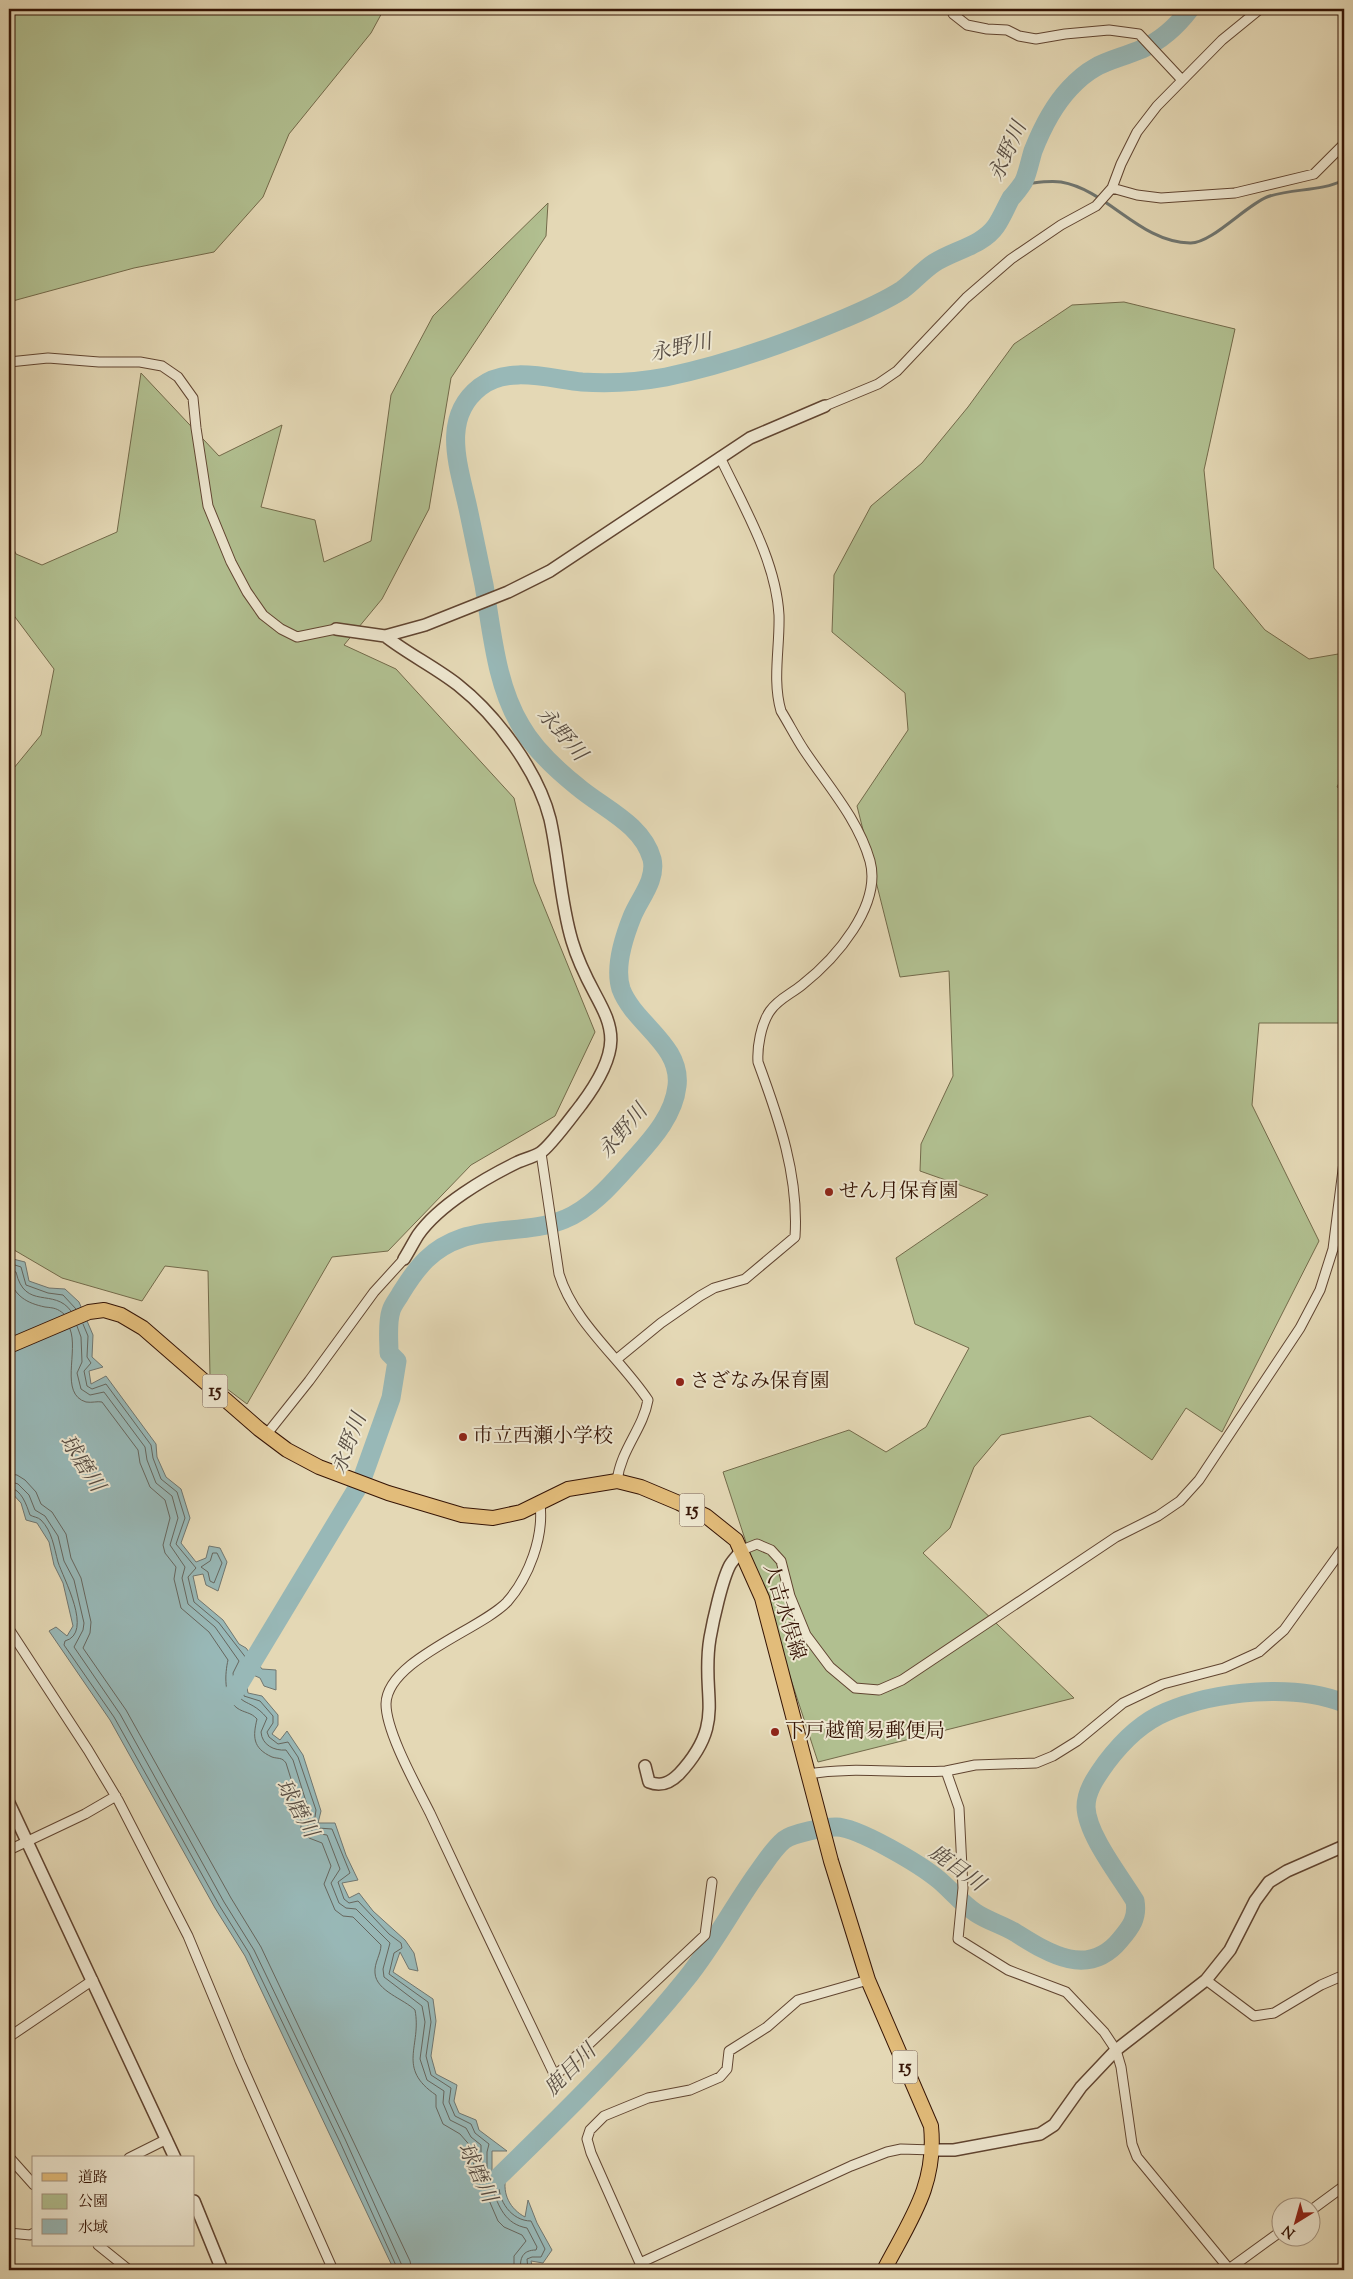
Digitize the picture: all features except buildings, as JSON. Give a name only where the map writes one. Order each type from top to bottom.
[{"type":"main road","name":"人吉水俣線","points":[[9,1346],[89,1312],[104,1310],[121,1315],[143,1328],[266,1435],[287,1450],[319,1467],[373,1488],[462,1515],[493,1518],[521,1512],[568,1489],[617,1481],[641,1487],[706,1516],[736,1540],[762,1598],[832,1861],[868,1980],[931,2126],[933,2150],[926,2188],[884,2270]]},
{"type":"street","points":[[953,9],[953,14],[968,25],[987,29],[1007,30],[1019,36],[1036,39],[1109,30],[1139,34],[1182,80]]},
{"type":"street","points":[[9,362],[48,358],[99,362],[140,362],[162,366],[178,377],[194,398],[196,428],[208,506],[231,562],[247,592],[263,615],[281,629],[297,637],[336,629],[385,636],[425,625],[473,608],[550,572],[750,438],[878,384],[896,371],[989,277],[1054,229],[1096,206],[1112,188],[1120,164],[1137,132],[1182,80],[1222,40],[1260,9]]},
{"type":"street","points":[[1112,188],[1137,195],[1161,198],[1235,193],[1314,174],[1344,144]]},
{"type":"street","points":[[617,1359],[661,1322],[700,1296],[714,1288],[745,1279],[795,1237],[796,1212],[793,1176],[786,1146],[758,1062],[757,1050],[769,1012],[779,1000],[802,985],[839,949],[869,900],[872,880],[870,861],[853,821],[781,711],[776,696],[779,615],[774,582],[758,536],[720,457]]},
{"type":"street","points":[[266,1435],[309,1381],[374,1292],[404,1259],[418,1235],[434,1217],[454,1200],[518,1162],[541,1153],[582,1104],[601,1076],[611,1052],[612,1031],[604,1009],[582,968],[570,933],[549,816],[534,777],[496,724],[477,702],[457,684],[385,636]]},
{"type":"street","points":[[541,1153],[554,1244],[563,1288],[582,1317],[648,1400],[646,1412],[624,1453],[617,1481]]},
{"type":"street","points":[[645,1766],[649,1782],[657,1785],[672,1781],[701,1746],[711,1708],[708,1654],[710,1636],[724,1580],[730,1564],[742,1550],[757,1544],[771,1550],[781,1561],[790,1596],[806,1635],[830,1667],[854,1688],[878,1690],[902,1680],[1116,1538],[1158,1516],[1180,1501],[1199,1480],[1300,1328],[1320,1290],[1333,1249],[1344,1162]]},
{"type":"street","points":[[540,1504],[542,1520],[534,1555],[522,1582],[506,1603],[432,1649],[393,1683],[387,1696],[386,1705],[390,1725],[413,1777],[555,2076],[705,1935],[712,1882]]},
{"type":"street","points":[[808,1774],[830,1770],[890,1770],[921,1773],[946,1771],[975,1765],[1036,1763],[1053,1756],[1077,1741],[1123,1702],[1163,1684],[1224,1668],[1259,1652],[1284,1630],[1344,1547]]},
{"type":"street","points":[[9,1629],[116,1796],[188,1936],[240,2061],[333,2270]]},
{"type":"street","points":[[946,1771],[959,1808],[963,1888],[958,1939],[1008,1970],[1066,1992],[1104,2032],[1116,2050],[1121,2067],[1132,2144],[1137,2157],[1230,2270],[1270,2240]]},
{"type":"street","points":[[9,1850],[85,1814],[116,1796]]},
{"type":"street","points":[[9,1803],[174,2156]]},
{"type":"street","points":[[868,1980],[798,2000],[767,2027],[729,2051],[727,2069],[720,2078],[690,2090],[648,2098],[614,2110],[604,2116],[590,2130],[587,2139],[591,2153],[641,2267],[850,2166],[887,2152],[901,2150],[954,2150],[1040,2134],[1054,2125],[1082,2087],[1116,2050],[1206,1980],[1230,1950],[1255,1901],[1269,1882],[1344,1846]]},
{"type":"street","points":[[1206,1980],[1254,2016],[1274,2013],[1321,1985],[1344,1975]]},
{"type":"street","points":[[9,2037],[93,1980]]},
{"type":"street","points":[[133,2156],[167,2139]]},
{"type":"street","points":[[9,2157],[32,2183]]},
{"type":"street","points":[[1320,2204],[1344,2186]]},
{"type":"street","points":[[195,2203],[222,2270]]},
{"type":"street","points":[[9,2233],[32,2234]]},
{"type":"street","points":[[99,2246],[129,2270]]},
{"type":"green space","points":[[9,9],[384,9],[371,33],[289,134],[263,197],[214,252],[134,268],[9,302]]},
{"type":"green space","points":[[548,203],[546,236],[451,378],[429,509],[382,599],[344,645],[396,669],[514,798],[534,882],[595,1032],[555,1116],[471,1165],[388,1251],[332,1257],[247,1404],[210,1376],[208,1271],[165,1266],[142,1301],[62,1278],[9,1247],[9,774],[41,735],[54,669],[9,609],[9,539],[16,554],[42,565],[117,532],[141,373],[219,456],[282,425],[261,507],[315,520],[324,562],[371,541],[391,395],[433,316]]},
{"type":"green space","points":[[1124,302],[1235,329],[1204,470],[1214,568],[1265,630],[1309,659],[1344,653],[1344,773],[1337,787],[1344,791],[1343,1023],[1259,1023],[1252,1105],[1319,1241],[1222,1432],[1186,1408],[1152,1460],[1090,1416],[1001,1435],[974,1467],[950,1528],[923,1553],[1074,1698],[818,1762],[723,1472],[849,1430],[886,1452],[926,1427],[969,1348],[915,1324],[896,1258],[988,1195],[920,1171],[921,1144],[953,1076],[949,971],[900,977],[857,806],[908,730],[905,693],[832,632],[834,575],[871,506],[922,463],[968,407],[1014,344],[1072,305]]},
{"type":"water","name":"球磨川","points":[[9,1258],[25,1262],[29,1281],[49,1288],[65,1289],[79,1302],[93,1335],[92,1357],[103,1367],[89,1371],[91,1384],[106,1376],[156,1444],[157,1457],[166,1477],[181,1489],[190,1518],[181,1543],[196,1562],[206,1558],[209,1546],[220,1548],[227,1562],[218,1591],[206,1585],[203,1574],[193,1576],[198,1599],[223,1620],[239,1644],[246,1648],[262,1669],[276,1670],[276,1690],[264,1686],[260,1678],[244,1671],[248,1693],[262,1696],[278,1715],[278,1725],[272,1734],[280,1740],[287,1731],[303,1755],[321,1811],[318,1823],[335,1823],[346,1855],[358,1880],[342,1883],[349,1898],[359,1893],[373,1911],[405,1940],[414,1953],[418,1971],[409,1969],[400,1952],[393,1972],[433,1999],[436,2021],[431,2056],[436,2074],[457,2085],[454,2101],[459,2113],[476,2120],[479,2130],[507,2151],[492,2151],[492,2173],[506,2177],[505,2189],[508,2200],[515,2210],[525,2217],[528,2200],[537,2223],[552,2250],[543,2263],[531,2261],[533,2270],[394,2270],[245,1956],[215,1908],[110,1720],[49,1631],[56,1627],[67,1636],[73,1626],[63,1583],[54,1565],[49,1542],[37,1523],[26,1520],[21,1503],[9,1490]]},
{"type":"waterway","name":"永野川","points":[[232,1696],[361,1482],[391,1398],[397,1361],[389,1353],[389,1326],[392,1308],[413,1275],[434,1253],[451,1242],[488,1232],[552,1223],[565,1219],[585,1208],[612,1183],[656,1133],[672,1106],[677,1086],[677,1071],[672,1058],[656,1035],[627,1002],[619,980],[619,962],[626,934],[652,874],[652,859],[647,847],[640,836],[621,818],[570,781],[539,751],[521,726],[500,675],[456,446],[456,429],[460,414],[467,400],[480,387],[491,380],[516,375],[543,376],[582,382],[614,383],[656,379],[688,372],[773,346],[870,308],[902,290],[934,263],[976,243],[990,233],[998,223],[1011,198],[1024,181],[1040,134],[1048,118],[1064,95],[1087,72],[1142,49],[1163,37],[1190,9]]},
{"type":"waterway","points":[[1023,184],[1056,181],[1078,187],[1094,195],[1155,234],[1172,240],[1190,243],[1208,238],[1267,197],[1335,184],[1344,180]]},
{"type":"waterway","name":"鹿目川","points":[[481,2194],[587,2090],[662,2008],[705,1954],[769,1856],[788,1837],[831,1827],[859,1833],[889,1848],[930,1873],[976,1913],[1011,1930],[1041,1948],[1068,1959],[1095,1958],[1108,1952],[1120,1940],[1130,1926],[1136,1907],[1135,1901],[1098,1842],[1092,1830],[1086,1807],[1090,1789],[1096,1778],[1112,1755],[1125,1741],[1140,1727],[1157,1716],[1207,1699],[1255,1692],[1279,1692],[1302,1693],[1344,1703]]},
{"type":"place","name":"せん月保育園","points":[[829,1192]]},
{"type":"place","name":"さざなみ保育園","points":[[680,1382]]},
{"type":"place","name":"市立西瀬小学校","points":[[463,1437]]},
{"type":"place","name":"下戸越簡易郵便局","points":[[775,1732]]}]
